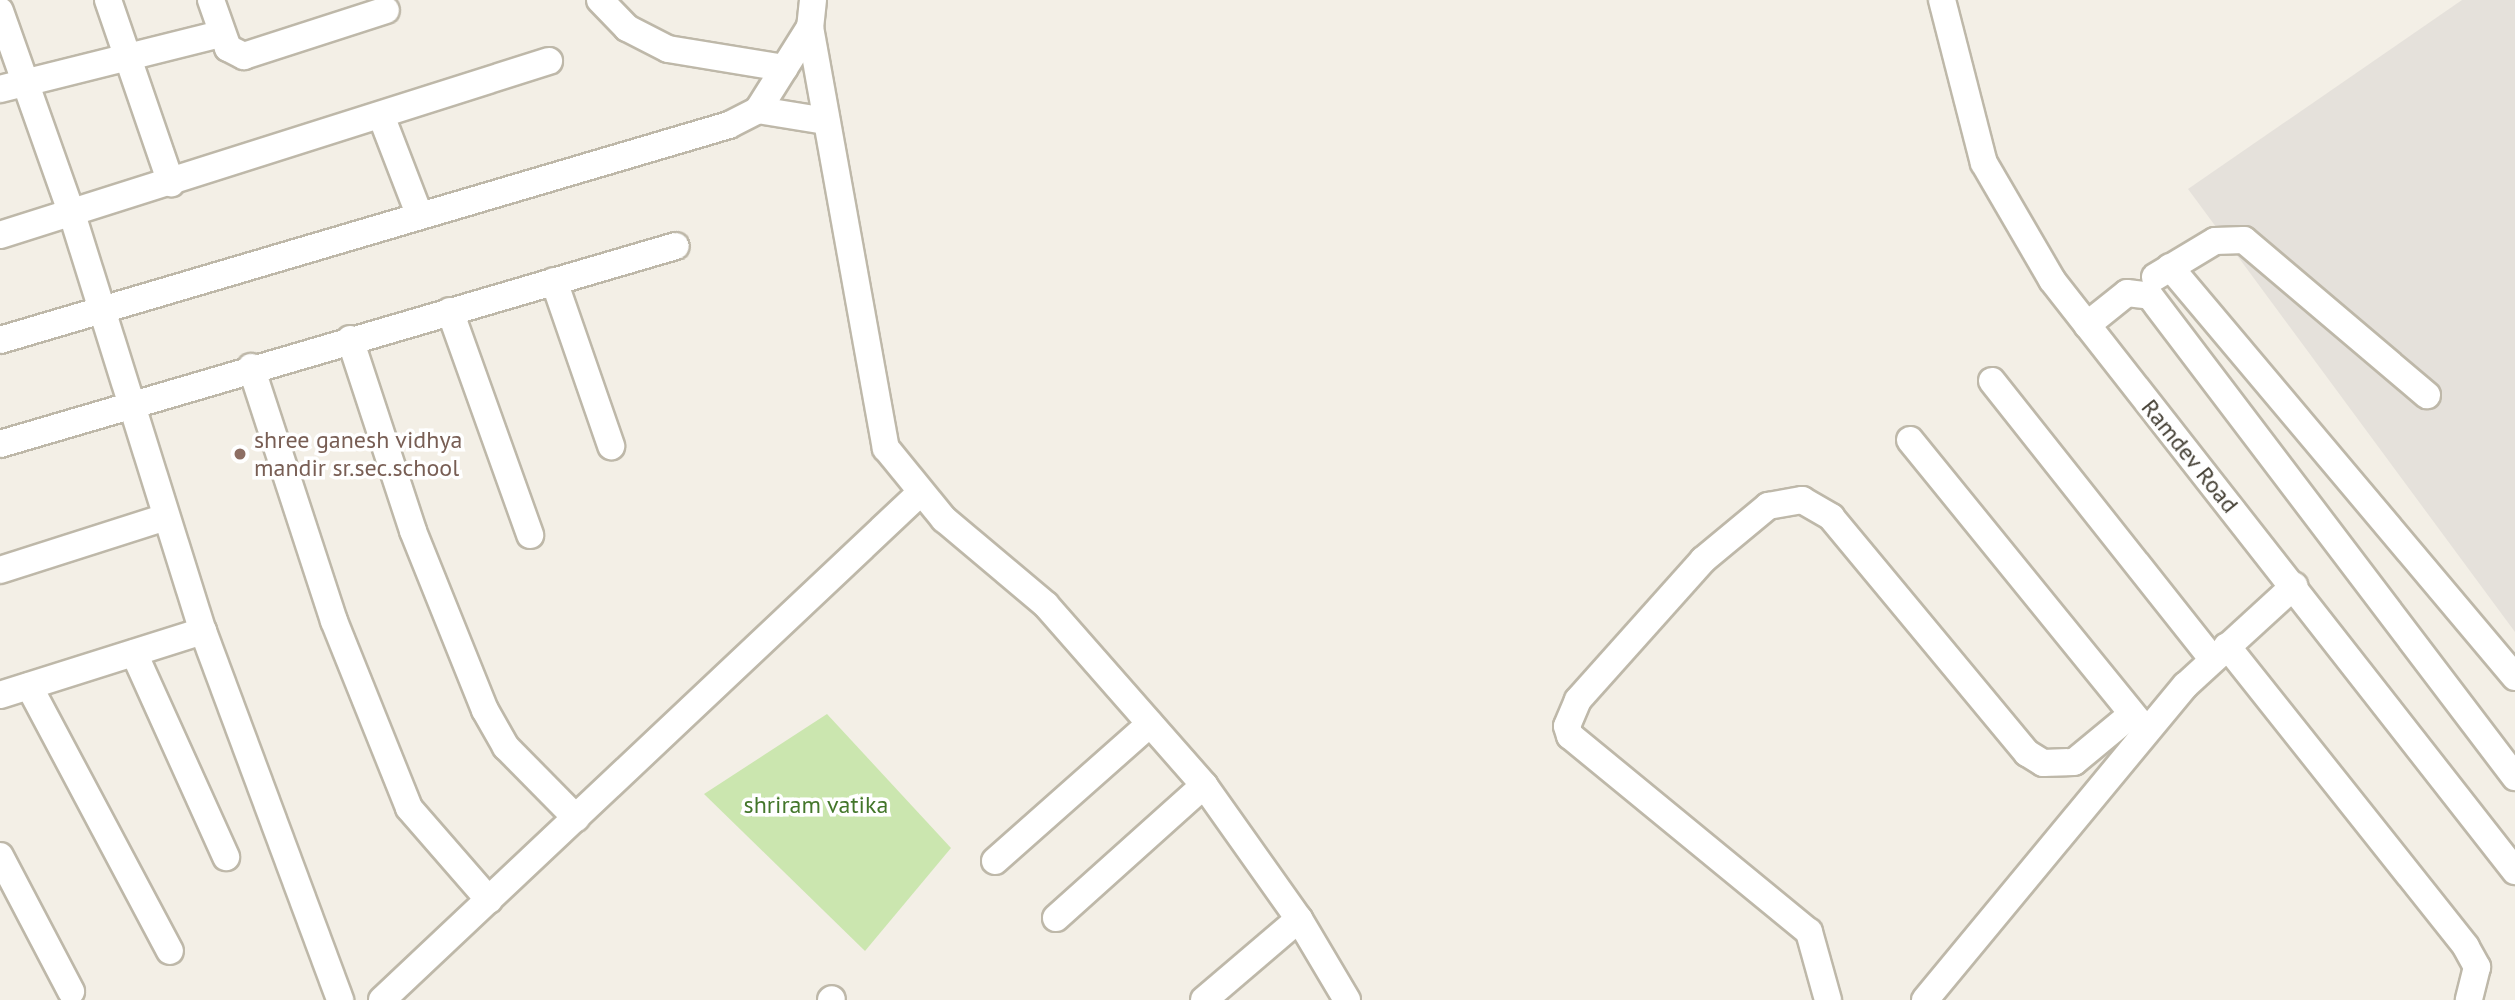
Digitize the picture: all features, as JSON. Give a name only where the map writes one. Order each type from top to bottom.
[{"type":"street","points":[[108,0],[171,183]]},
{"type":"street","points":[[211,0],[228,48],[244,56],[386,10]]},
{"type":"street","points":[[600,0],[627,28],[696,56],[784,68]]},
{"type":"street","points":[[813,0],[810,27],[886,448],[919,494],[1046,605],[1204,785],[1299,919],[1345,999]]},
{"type":"street","name":"Ramdev Road","points":[[1942,0],[1984,163],[2052,280],[2515,871]]},
{"type":"street","points":[[0,11],[72,214],[203,631],[340,1000]]},
{"type":"street","points":[[0,340],[419,214],[729,125],[758,110],[810,27]]},
{"type":"street","points":[[0,89],[221,34]]},
{"type":"street","points":[[0,235],[382,118],[549,61]]},
{"type":"street","points":[[758,110],[826,121]]},
{"type":"street","points":[[382,118],[419,214]]},
{"type":"street","points":[[2087,325],[2170,267],[2216,241],[2244,240],[2427,395]]},
{"type":"street","points":[[0,444],[129,402],[676,246]]},
{"type":"street","points":[[2170,267],[2515,677]]},
{"type":"street","points":[[554,281],[611,446]]},
{"type":"street","points":[[2126,297],[2515,777]]},
{"type":"street","points":[[450,311],[530,535]]},
{"type":"street","points":[[350,339],[414,531],[485,710],[506,747],[576,818]]},
{"type":"street","points":[[251,368],[334,621],[409,808],[489,900]]},
{"type":"street","points":[[1992,381],[2466,947],[2477,967],[2469,1000]]},
{"type":"street","points":[[1910,440],[2140,723]]},
{"type":"street","points":[[382,1000],[919,494]]},
{"type":"street","points":[[1828,1000],[1809,932],[1570,736],[1567,726],[1578,700],[1703,560],[1768,506],[1802,500],[1831,517],[2027,753],[2043,763],[2074,762],[2140,723]]},
{"type":"street","points":[[0,570],[166,517]]},
{"type":"street","points":[[1925,1000],[2140,723],[2294,586]]},
{"type":"street","points":[[0,695],[203,631]]},
{"type":"street","points":[[134,653],[226,857]]},
{"type":"street","points":[[29,686],[170,951]]},
{"type":"street","points":[[995,861],[1150,724]]},
{"type":"street","points":[[1056,918],[1204,785]]},
{"type":"street","points":[[0,856],[71,991]]},
{"type":"street","points":[[1204,1000],[1299,919]]},
{"type":"shaded area","points":[[2462,0],[2515,0],[2515,632],[2188,189]]},
{"type":"green space","name":"shriram vatika","points":[[827,714],[951,848],[865,951],[704,794]]},
{"type":"place","name":"shree ganesh vidhya mandir sr.sec.school","points":[[240,454]]}]
